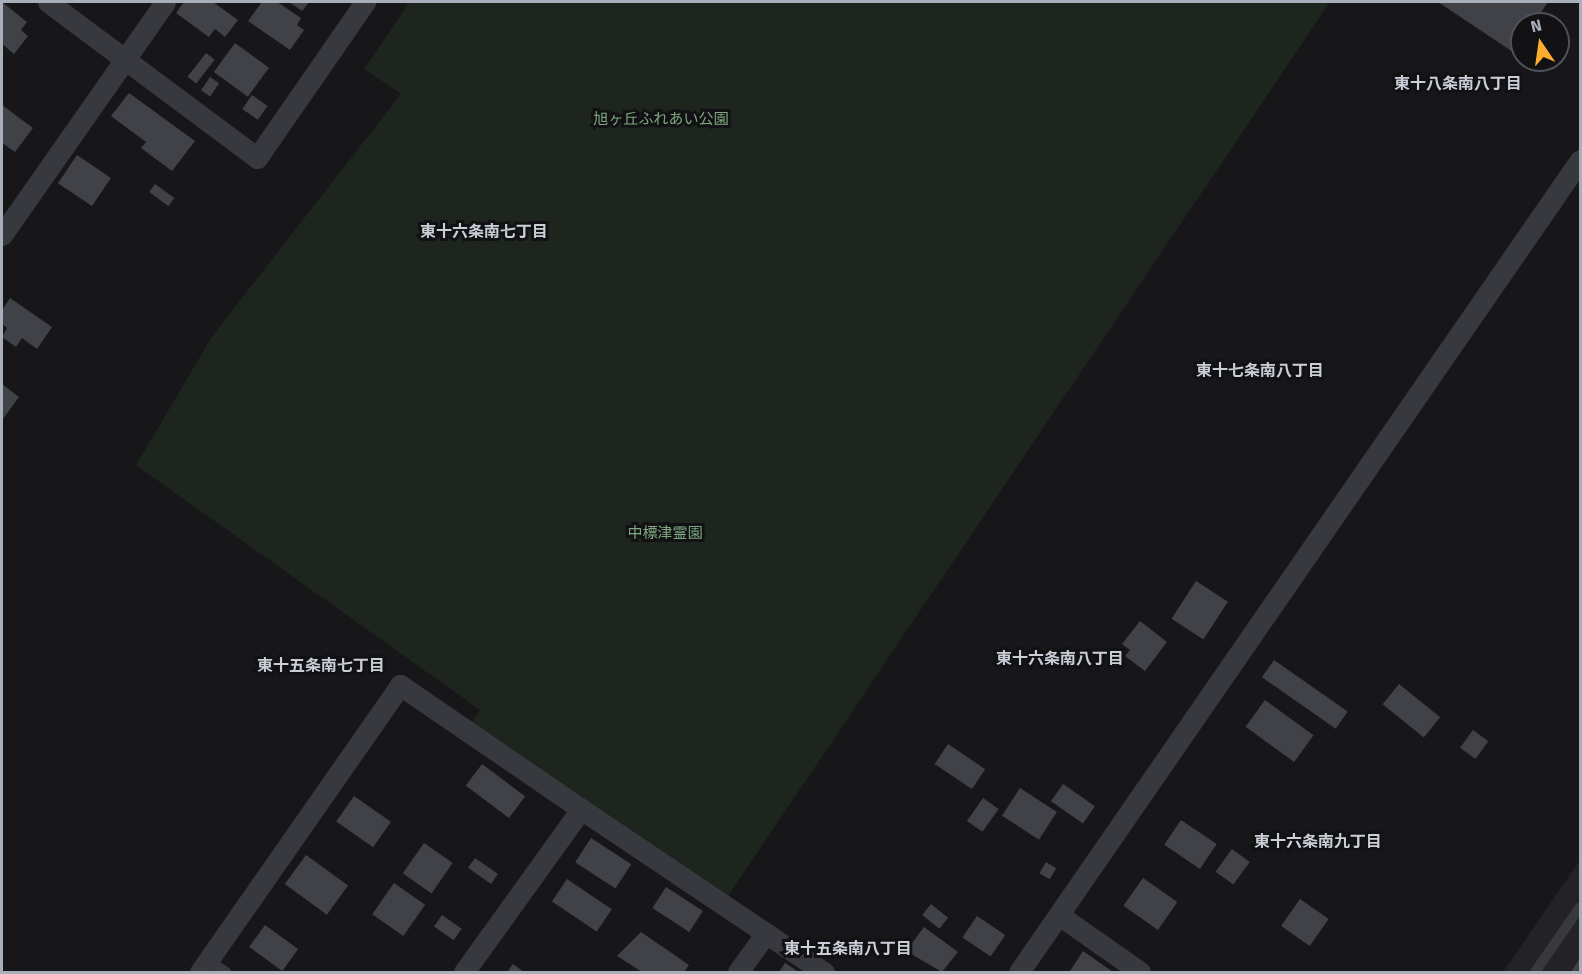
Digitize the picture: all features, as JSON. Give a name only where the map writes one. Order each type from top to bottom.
[{"type":"street","points":[[48,2],[257,158],[364,2]]},
{"type":"street","points":[[2,235],[165,2]]},
{"type":"street","points":[[1019,972],[1581,160]]},
{"type":"street","points":[[212,968],[400,685],[824,972]]},
{"type":"street","points":[[464,972],[581,809]]},
{"type":"street","points":[[1059,915],[1140,972]]},
{"type":"street","points":[[738,972],[766,933]]},
{"type":"lane","points":[[1535,972],[1581,907]]},
{"type":"shaded area","points":[[1580,860],[1580,972],[1503,972]]},
{"type":"green space","name":"中標津霊園","points":[[410,2],[1330,2],[728,896],[470,725],[480,710],[136,465],[213,335],[401,94],[364,69]]},
{"type":"building","points":[[2,2],[27,22],[21,30],[28,36],[14,54],[2,44]]},
{"type":"building","points":[[184,2],[213,2],[238,20],[225,37],[215,29],[209,37],[176,13]]},
{"type":"building","points":[[262,2],[277,2],[301,18],[297,25],[304,30],[290,50],[248,21]]},
{"type":"building","points":[[289,2],[309,2],[302,11]]},
{"type":"building","points":[[1438,2],[1548,2],[1541,12],[1510,12],[1510,50]]},
{"type":"building","points":[[235,43],[269,68],[248,97],[214,72]]},
{"type":"building","points":[[206,53],[215,60],[196,83],[188,77]]},
{"type":"building","points":[[210,77],[219,83],[210,96],[201,90]]},
{"type":"building","points":[[129,93],[195,141],[172,171],[141,148],[146,142],[111,116]]},
{"type":"building","points":[[252,95],[268,106],[258,120],[242,109]]},
{"type":"building","points":[[2,105],[33,128],[15,152],[2,143]]},
{"type":"building","points":[[77,155],[111,178],[92,206],[58,183]]},
{"type":"building","points":[[155,184],[174,198],[169,206],[149,192]]},
{"type":"building","points":[[10,298],[52,327],[37,349],[22,338],[16,347],[2,337],[7,328],[2,324],[2,310]]},
{"type":"building","points":[[2,384],[19,397],[2,420]]},
{"type":"building","points":[[1196,581],[1228,602],[1203,639],[1171,619]]},
{"type":"building","points":[[1140,621],[1167,642],[1145,671],[1125,656],[1130,650],[1122,644]]},
{"type":"building","points":[[1274,660],[1348,712],[1336,729],[1262,677]]},
{"type":"building","points":[[1399,684],[1440,717],[1424,738],[1383,704]]},
{"type":"building","points":[[1265,700],[1314,735],[1294,762],[1246,727]]},
{"type":"building","points":[[1473,730],[1488,741],[1475,759],[1460,748]]},
{"type":"building","points":[[948,744],[985,769],[972,789],[935,764]]},
{"type":"building","points":[[482,764],[525,796],[509,818],[466,786]]},
{"type":"building","points":[[1063,784],[1095,806],[1083,824],[1051,801]]},
{"type":"building","points":[[1020,788],[1057,812],[1039,840],[1002,816]]},
{"type":"building","points":[[354,796],[391,822],[373,847],[336,821]]},
{"type":"building","points":[[983,798],[999,809],[983,832],[967,821]]},
{"type":"building","points":[[1181,820],[1217,844],[1200,869],[1164,845]]},
{"type":"building","points":[[591,838],[631,864],[615,888],[575,862]]},
{"type":"building","points":[[424,843],[453,863],[431,893],[403,873]]},
{"type":"building","points":[[1232,849],[1250,862],[1233,885],[1216,872]]},
{"type":"building","points":[[306,855],[348,886],[327,915],[285,884]]},
{"type":"building","points":[[475,858],[498,874],[491,884],[468,868]]},
{"type":"building","points":[[1046,862],[1056,868],[1050,879],[1039,873]]},
{"type":"building","points":[[1143,878],[1177,902],[1158,930],[1123,906]]},
{"type":"building","points":[[567,879],[612,909],[597,932],[552,901]]},
{"type":"building","points":[[394,883],[425,905],[403,936],[372,914]]},
{"type":"building","points":[[666,887],[703,911],[689,932],[652,908]]},
{"type":"building","points":[[1300,899],[1329,919],[1310,946],[1281,926]]},
{"type":"building","points":[[931,904],[948,918],[939,929],[922,915]]},
{"type":"building","points":[[442,915],[462,929],[454,940],[434,926]]},
{"type":"building","points":[[977,916],[1005,935],[991,957],[962,938]]},
{"type":"building","points":[[265,925],[298,949],[282,971],[249,947]]},
{"type":"building","points":[[924,927],[958,952],[942,972],[906,951]]},
{"type":"building","points":[[641,932],[689,965],[684,972],[642,972],[617,956]]},
{"type":"building","points":[[1083,951],[1113,972],[1070,971]]},
{"type":"building","points":[[1580,958],[1580,972],[1571,972]]},
{"type":"building","points":[[785,963],[799,972],[779,972]]},
{"type":"building","points":[[513,964],[524,972],[507,972]]},
{"type":"district","name":"東十八条南八丁目","points":[[1458,84]]},
{"type":"district","name":"東十六条南七丁目","points":[[484,232]]},
{"type":"district","name":"東十七条南八丁目","points":[[1260,371]]},
{"type":"district","name":"東十六条南八丁目","points":[[1060,659]]},
{"type":"district","name":"東十五条南七丁目","points":[[321,666]]},
{"type":"district","name":"東十六条南九丁目","points":[[1318,842]]},
{"type":"district","name":"東十五条南八丁目","points":[[848,949]]},
{"type":"park label","name":"旭ヶ丘ふれあい公園","points":[[661,120]]}]
